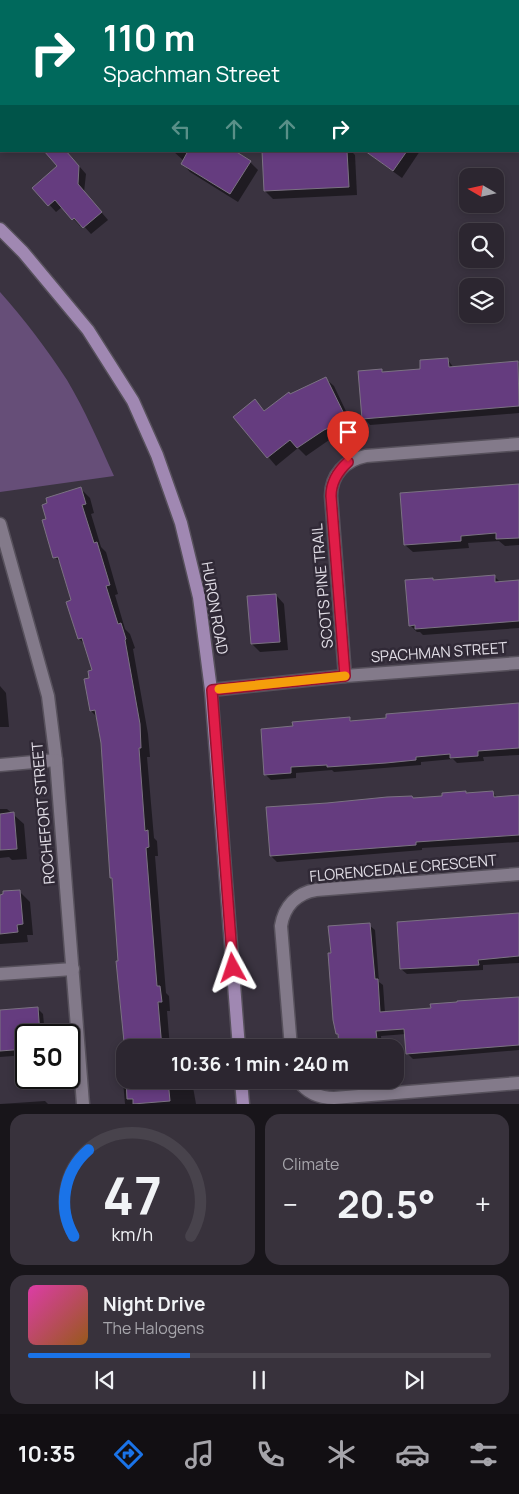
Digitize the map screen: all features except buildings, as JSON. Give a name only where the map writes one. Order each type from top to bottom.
[{"type":"main road","name":"HURON ROAD","points":[[0,230],[24,252],[88,330],[133,401],[157,454],[181,523],[199,599],[212,690],[238,1039]]},
{"type":"main road","points":[[242,1089],[243,1104]]},
{"type":"street","name":"SCOTS PINE TRAIL","points":[[345,676],[331,496],[332,484],[338,472],[348,462],[366,456],[519,444]]},
{"type":"street","name":"ROCHEFORT STREET","points":[[0,524],[48,696],[56,760],[83,1104]]},
{"type":"street","name":"SPACHMAN STREET","points":[[212,690],[345,676],[519,663]]},
{"type":"street","points":[[0,765],[56,760]]},
{"type":"street","name":"FLORENCEDALE CRESCENT","points":[[290,1039],[281,926],[284,914],[294,899],[316,890],[519,874]]},
{"type":"street","points":[[0,974],[73,968]]},
{"type":"street","points":[[306,1089],[321,1097],[334,1098],[519,1083]]},
{"type":"shaded area","points":[[0,292],[35,334],[67,380],[86,415],[114,476],[0,492]]},
{"type":"slow traffic","points":[[219,689],[345,676]]},
{"type":"route","points":[[233,968],[212,690],[345,676],[331,490],[338,472],[348,462]]}]
